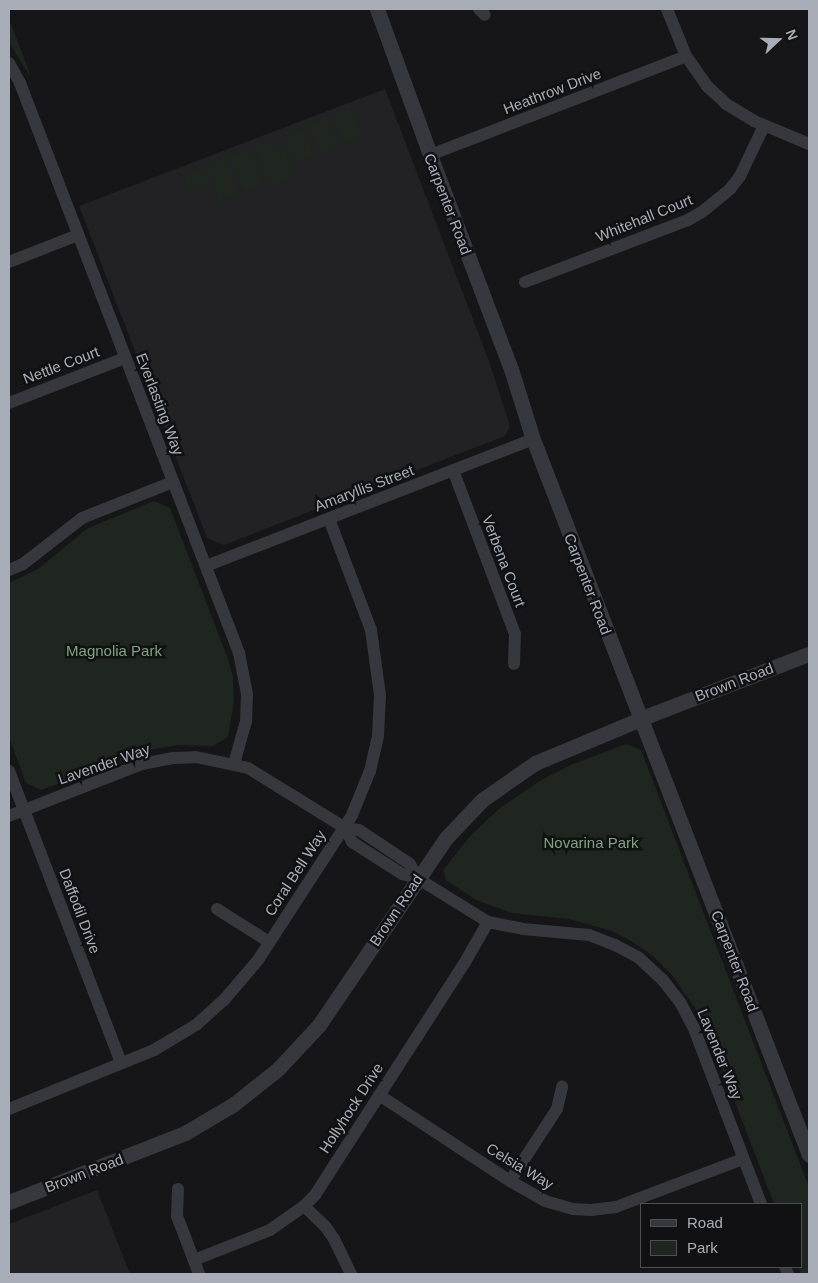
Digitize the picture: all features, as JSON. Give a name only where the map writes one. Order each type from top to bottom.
[{"type":"street","name":"Carpenter Road","points":[[377,9],[511,369],[533,439],[809,1155]]},
{"type":"street","points":[[667,9],[686,56],[707,86],[726,104],[764,126],[809,144]]},
{"type":"street","name":"Heathrow Drive","points":[[430,155],[686,56]]},
{"type":"street","name":"Everlasting Way","points":[[9,63],[20,83],[239,654],[244,675],[246,721],[234,764]]},
{"type":"street","name":"Whitehall Court","points":[[525,282],[688,220],[702,212],[730,189],[740,176],[764,126]]},
{"type":"street","points":[[9,262],[78,235]]},
{"type":"street","name":"Nettle Court","points":[[9,403],[125,358]]},
{"type":"street","name":"Amaryllis Street","points":[[206,566],[533,439]]},
{"type":"street","name":"Verbena Court","points":[[452,470],[515,634],[514,664]]},
{"type":"street","points":[[9,570],[30,560],[82,518],[173,482]]},
{"type":"street","name":"Coral Bell Way","points":[[9,1109],[154,1050],[196,1025],[224,1000],[258,960],[344,828],[370,771],[378,736],[380,695],[371,630],[329,519]]},
{"type":"street","name":"Brown Road","points":[[9,1202],[185,1133],[234,1104],[278,1069],[319,1025],[417,878],[446,838],[482,800],[535,763],[641,719],[809,654]]},
{"type":"street","name":"Lavender Way","points":[[9,816],[142,764],[173,758],[196,757],[234,764],[248,768],[282,787],[344,828],[352,842],[402,874],[417,878],[488,922],[523,929],[589,935],[615,944],[638,957],[662,979],[680,1002],[693,1026],[761,1203]]},
{"type":"street","name":"Daffodil Drive","points":[[9,771],[122,1063]]},
{"type":"street","points":[[217,909],[269,942]]},
{"type":"street","name":"Hollyhock Drive","points":[[194,1260],[270,1230],[304,1206],[315,1195],[464,964],[488,922]]},
{"type":"street","points":[[510,1181],[558,1109],[562,1087]]},
{"type":"street","name":"Celsia Way","points":[[379,1095],[510,1181],[545,1201],[573,1208],[591,1210],[616,1207],[743,1159]]},
{"type":"street","points":[[178,1189],[177,1216],[200,1274]]},
{"type":"street","points":[[304,1206],[325,1226],[334,1239],[351,1274]]},
{"type":"shaded area","points":[[385,89],[490,364],[510,426],[505,436],[224,545],[207,538],[79,206]]},
{"type":"shaded area","points":[[97,1190],[130,1274],[9,1274],[9,1224]]},
{"type":"green space","points":[[9,19],[30,74],[29,75],[9,42]]},
{"type":"green space","points":[[351,108],[363,137],[343,145],[332,116]]},
{"type":"green space","points":[[327,117],[339,147],[320,155],[308,125]]},
{"type":"green space","points":[[303,127],[314,156],[295,163],[283,135]]},
{"type":"green space","points":[[273,139],[279,153],[285,151],[295,178],[270,187],[254,146]]},
{"type":"green space","points":[[249,148],[264,184],[244,192],[229,157]]},
{"type":"green space","points":[[226,157],[240,193],[219,201],[205,165]]},
{"type":"green space","points":[[203,166],[210,184],[189,192],[182,174]]},
{"type":"green space","name":"Magnolia Park","points":[[154,501],[170,508],[228,659],[233,677],[234,701],[228,737],[213,746],[179,745],[153,749],[41,790],[26,783],[9,737],[9,583],[38,569],[88,528]]},
{"type":"green space","name":"Novarina Park","points":[[626,744],[641,750],[809,1187],[809,1274],[801,1274],[798,1268],[803,1268],[803,1203],[774,1203],[704,1021],[672,975],[654,957],[633,942],[612,931],[569,919],[512,913],[476,900],[446,880],[443,870],[471,835],[500,808],[538,782],[568,766]]}]
